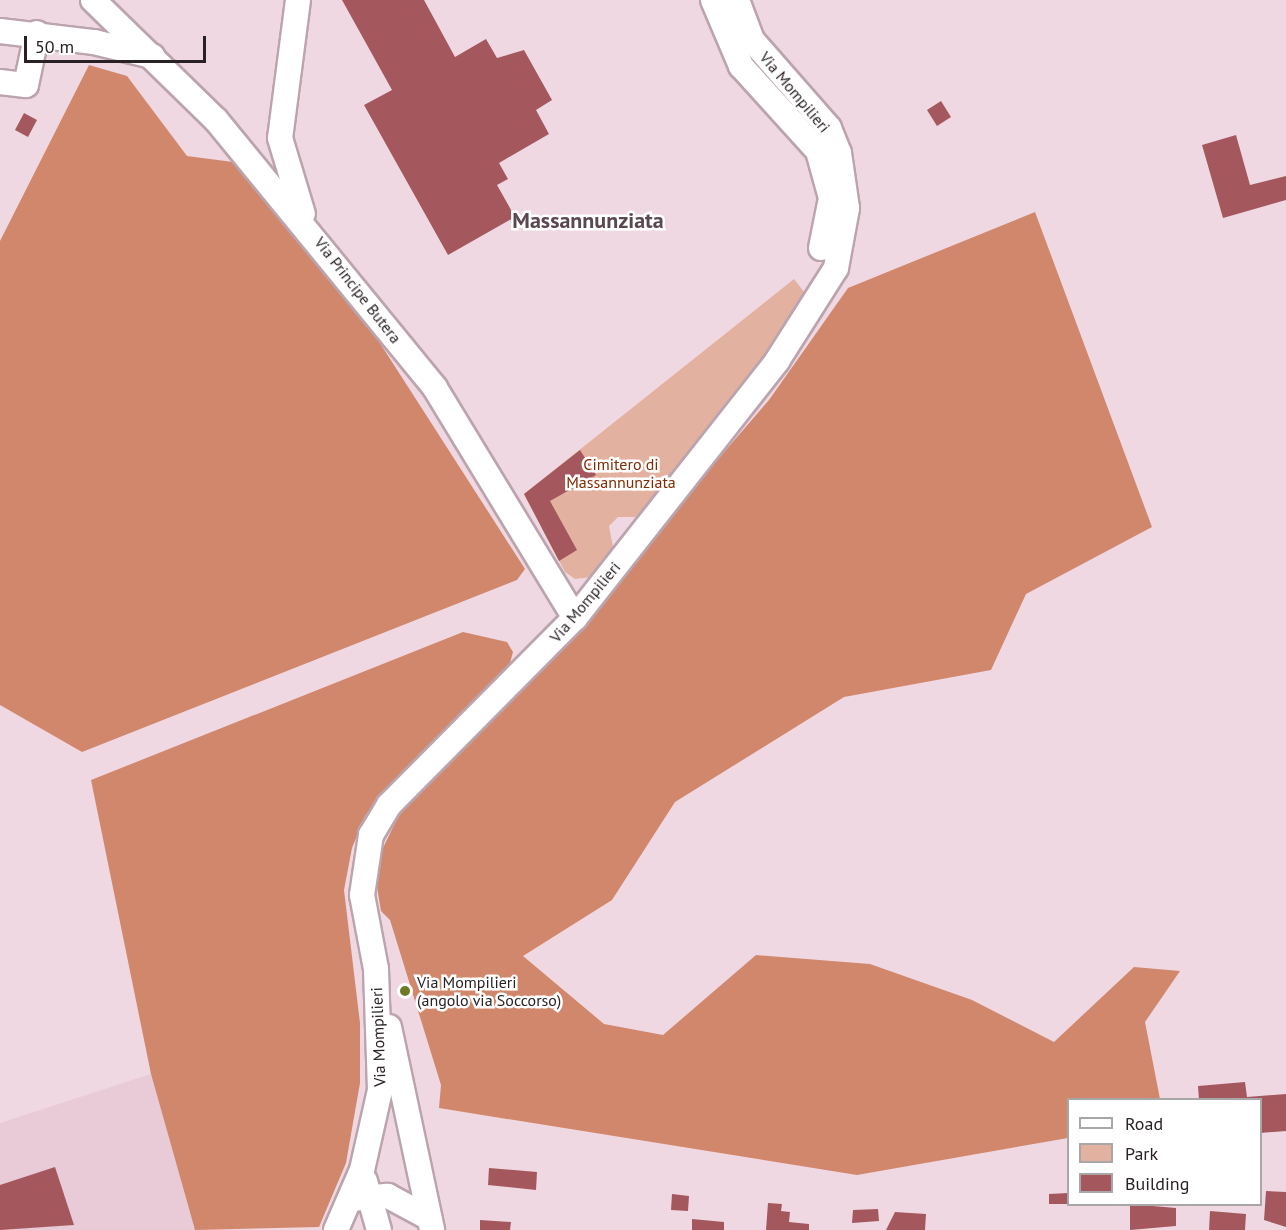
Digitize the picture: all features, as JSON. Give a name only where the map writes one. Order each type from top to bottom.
[{"type":"street","name":"Via Principe Butera","points":[[93,0],[152,56],[305,222],[435,388],[575,618]]},
{"type":"street","points":[[298,0],[280,138],[305,222]]},
{"type":"street","points":[[713,0],[741,66],[818,151],[831,198],[821,248]]},
{"type":"street","name":"Via Mompilieri","points":[[360,1197],[362,1170],[380,1090],[376,969],[362,896],[371,835],[389,805],[575,618],[808,318],[836,268],[845,239],[845,179],[829,128],[752,40],[737,0]]},
{"type":"street","points":[[0,31],[37,33],[152,56]]},
{"type":"street","points":[[0,82],[26,85],[37,33]]},
{"type":"street","points":[[376,969],[430,1224]]},
{"type":"street","points":[[360,1197],[406,1202],[430,1224]]},
{"type":"street","points":[[336,1230],[360,1197]]},
{"type":"street","points":[[360,1197],[379,1230]]},
{"type":"shaded area","points":[[89,65],[127,76],[187,156],[233,162],[376,337],[525,569],[517,580],[82,752],[0,705],[0,241]]},
{"type":"shaded area","points":[[1035,212],[1152,527],[1026,594],[991,670],[844,697],[675,802],[612,900],[523,956],[604,1024],[663,1035],[756,955],[870,964],[972,1000],[1054,1042],[1134,967],[1180,971],[1145,1022],[1160,1098],[1067,1098],[1067,1138],[857,1175],[439,1108],[441,1085],[390,920],[381,911],[376,881],[378,858],[399,815],[526,682],[769,400],[848,288]]},
{"type":"shaded area","points":[[463,632],[507,642],[513,652],[510,663],[387,787],[365,816],[352,848],[344,890],[360,1023],[360,1083],[346,1163],[319,1227],[195,1230],[151,1074],[91,780]]},
{"type":"shaded area","points":[[151,1074],[195,1230],[0,1230],[0,1123]]},
{"type":"green space","name":"Cimitero di Massannunziata","points":[[794,279],[808,297],[642,517],[618,517],[609,526],[614,552],[592,577],[575,579],[565,572],[524,494]]},
{"type":"building","points":[[342,0],[424,0],[455,57],[486,39],[497,58],[524,50],[552,100],[536,110],[549,134],[499,163],[508,179],[497,185],[515,217],[448,255],[364,105],[392,90]]},
{"type":"building","points":[[941,101],[951,117],[937,126],[927,110]]},
{"type":"building","points":[[24,113],[37,120],[28,137],[15,130]]},
{"type":"building","points":[[1236,135],[1250,185],[1286,176],[1286,200],[1223,218],[1202,145]]},
{"type":"building","points":[[580,450],[596,475],[550,501],[577,550],[559,561],[524,494]]},
{"type":"building","points":[[1245,1082],[1247,1097],[1286,1094],[1286,1131],[1262,1133],[1262,1098],[1199,1098],[1198,1086]]},
{"type":"building","points":[[55,1167],[74,1225],[0,1230],[0,1185]]},
{"type":"building","points":[[489,1168],[537,1172],[536,1190],[488,1185]]},
{"type":"building","points":[[1266,1191],[1286,1192],[1286,1227],[1264,1220]]},
{"type":"building","points":[[1067,1193],[1067,1204],[1049,1204],[1049,1194]]},
{"type":"building","points":[[672,1194],[689,1196],[688,1211],[671,1210]]},
{"type":"building","points":[[768,1203],[782,1204],[781,1211],[790,1212],[789,1222],[809,1224],[809,1230],[766,1230]]},
{"type":"building","points":[[1130,1206],[1176,1208],[1176,1226],[1130,1230]]},
{"type":"building","points":[[878,1209],[879,1221],[852,1223],[853,1210]]},
{"type":"building","points":[[1210,1211],[1246,1214],[1245,1230],[1209,1230]]},
{"type":"building","points":[[895,1212],[926,1214],[925,1230],[886,1230]]},
{"type":"building","points":[[692,1219],[724,1222],[724,1230],[692,1230]]},
{"type":"building","points":[[480,1220],[511,1222],[510,1230],[480,1230]]},
{"type":"place","name":"Via Mompilieri (angolo via Soccorso)","points":[[405,991]]},
{"type":"district","name":"Massannunziata","points":[[588,221]]}]
